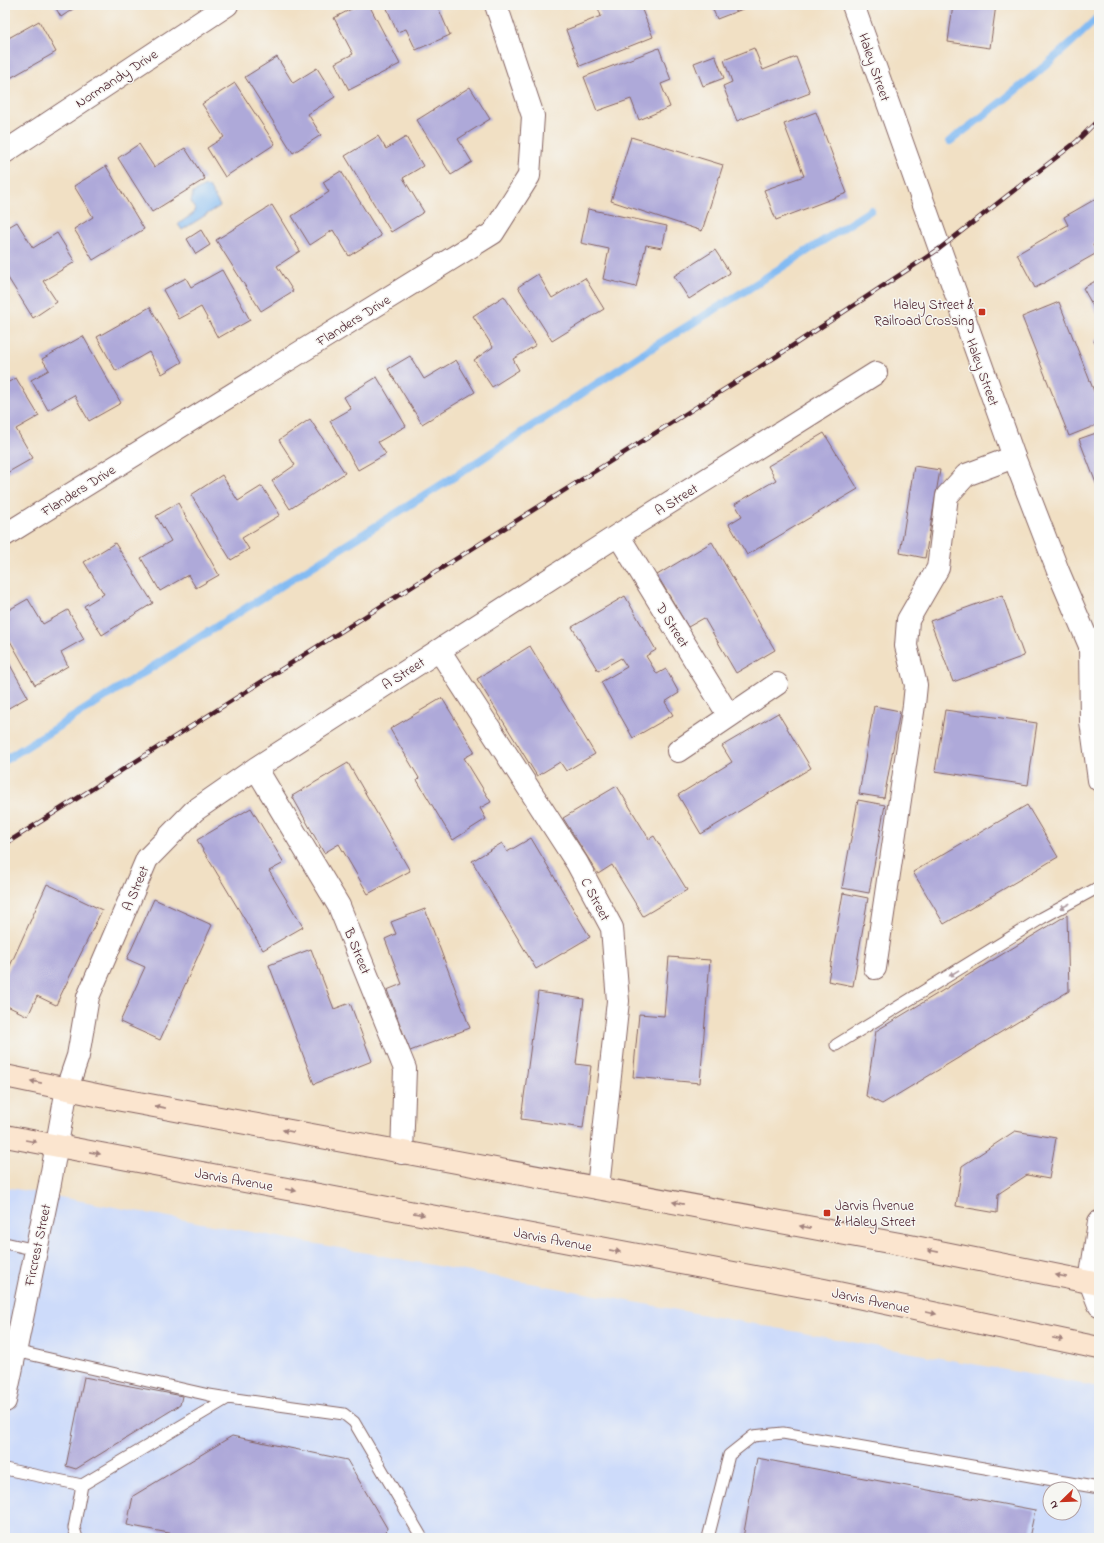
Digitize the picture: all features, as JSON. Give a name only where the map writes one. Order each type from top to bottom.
[{"type":"main road","points":[[5,1076],[111,1098],[402,1153],[905,1245],[1095,1283]]},
{"type":"main road","name":"Jarvis Avenue","points":[[5,1136],[816,1289],[1099,1348]]},
{"type":"street","name":"Normandy Drive","points":[[5,152],[227,5]]},
{"type":"street","name":"Flanders Drive","points":[[5,535],[493,233],[529,176],[533,116],[496,5]]},
{"type":"street","name":"Haley Street","points":[[853,5],[1014,457],[1058,571],[1096,648],[1091,721],[1099,780]]},
{"type":"street","name":"A Street","points":[[67,1088],[78,1056],[88,997],[148,859],[194,811],[256,768],[438,650],[876,373]]},
{"type":"street","points":[[875,968],[915,698],[916,685],[906,646],[908,620],[938,568],[947,496],[966,475],[1014,457]]},
{"type":"street","name":"D Street","points":[[618,535],[729,716]]},
{"type":"street","name":"C Street","points":[[438,650],[577,863],[612,928],[618,1001],[598,1188]]},
{"type":"street","points":[[678,751],[777,684]]},
{"type":"street","name":"B Street","points":[[256,768],[339,906],[405,1069],[402,1153]]},
{"type":"street","name":"Fircrest Street","points":[[5,1401],[67,1088]]},
{"type":"street","points":[[1099,1222],[1095,1283],[1099,1305]]},
{"type":"lane","points":[[836,1046],[1042,918],[1099,887]]},
{"type":"lane","points":[[5,1243],[36,1250]]},
{"type":"lane","points":[[15,1351],[209,1396],[344,1414],[350,1417],[422,1538]]},
{"type":"lane","points":[[5,1469],[82,1485],[228,1398]]},
{"type":"lane","points":[[708,1538],[729,1455],[753,1436],[783,1433],[1099,1488]]},
{"type":"lane","points":[[76,1538],[74,1528],[82,1485]]},
{"type":"shaded area","points":[[5,1187],[1099,1387],[1099,1538],[5,1538]]},
{"type":"water","points":[[205,186],[209,187],[220,206],[182,230],[178,224],[193,214],[195,208],[191,202],[193,193]]},
{"type":"building","points":[[54,5],[79,5],[61,17]]},
{"type":"building","points":[[359,5],[369,5],[400,64],[349,90],[335,63],[353,54],[334,18]]},
{"type":"building","points":[[437,5],[450,35],[416,50],[406,29],[397,32],[386,6]]},
{"type":"building","points":[[597,5],[640,5],[653,37],[580,66],[566,30],[601,16]]},
{"type":"building","points":[[711,5],[753,5],[717,19]]},
{"type":"building","points":[[953,5],[996,5],[990,48],[948,42]]},
{"type":"building","points":[[39,21],[56,52],[5,81],[5,40]]},
{"type":"building","points":[[659,48],[671,80],[661,84],[670,107],[639,120],[631,99],[597,111],[584,77]]},
{"type":"building","points":[[754,48],[763,70],[796,57],[810,93],[737,121],[723,86],[732,82],[724,60]]},
{"type":"building","points":[[715,55],[724,78],[703,86],[694,63]]},
{"type":"building","points":[[277,57],[293,83],[317,68],[335,97],[308,114],[321,135],[293,153],[245,77]]},
{"type":"building","points":[[235,83],[275,144],[225,177],[207,148],[224,137],[202,104]]},
{"type":"building","points":[[470,87],[490,119],[458,139],[472,162],[451,175],[417,120]]},
{"type":"building","points":[[816,112],[847,193],[776,220],[764,190],[804,176],[784,124]]},
{"type":"building","points":[[378,136],[386,149],[406,137],[423,166],[403,178],[424,212],[391,232],[345,156]]},
{"type":"building","points":[[631,137],[723,165],[702,231],[611,201]]},
{"type":"building","points":[[139,144],[154,167],[185,148],[205,179],[152,212],[118,158]]},
{"type":"building","points":[[106,166],[144,229],[93,260],[74,229],[93,217],[74,186]]},
{"type":"building","points":[[341,171],[381,236],[349,256],[333,230],[310,245],[292,216],[329,192],[323,182]]},
{"type":"building","points":[[1099,197],[1099,241],[1093,245],[1097,253],[1035,288],[1017,254],[1068,225],[1064,217]]},
{"type":"building","points":[[272,205],[300,251],[277,266],[293,291],[261,311],[216,240]]},
{"type":"building","points":[[588,209],[667,226],[662,248],[646,245],[636,287],[603,279],[609,249],[581,243]]},
{"type":"building","points":[[17,222],[33,248],[57,233],[75,262],[43,281],[57,302],[33,318],[5,273],[5,229]]},
{"type":"building","points":[[201,230],[210,245],[196,254],[187,239]]},
{"type":"building","points":[[715,250],[730,273],[689,299],[674,276]]},
{"type":"building","points":[[222,270],[250,320],[218,338],[201,307],[179,319],[163,290],[186,278],[191,287]]},
{"type":"building","points":[[538,274],[552,298],[585,278],[604,309],[552,341],[518,287]]},
{"type":"building","points":[[1099,279],[1099,317],[1083,288]]},
{"type":"building","points":[[504,296],[536,345],[513,359],[519,370],[492,387],[474,360],[493,347],[473,316]]},
{"type":"building","points":[[1059,302],[1099,404],[1099,424],[1069,436],[1022,317]]},
{"type":"building","points":[[150,307],[182,362],[162,374],[149,352],[116,371],[97,337]]},
{"type":"building","points":[[83,336],[121,403],[89,421],[74,395],[48,410],[31,380],[49,370],[42,359]]},
{"type":"building","points":[[1099,338],[1099,350],[1094,341]]},
{"type":"building","points":[[410,356],[424,379],[456,360],[475,392],[422,424],[388,369]]},
{"type":"building","points":[[377,377],[406,426],[378,442],[386,454],[358,470],[330,421],[351,409],[344,397]]},
{"type":"building","points":[[16,378],[39,416],[16,429],[33,458],[5,474],[5,384]]},
{"type":"building","points":[[310,419],[345,473],[290,509],[272,481],[295,465],[279,440]]},
{"type":"building","points":[[1099,432],[1099,491],[1079,439]]},
{"type":"building","points":[[824,433],[858,489],[747,555],[729,524],[742,516],[735,504],[776,480],[768,466]]},
{"type":"building","points":[[914,466],[940,470],[925,558],[900,553]]},
{"type":"building","points":[[222,475],[238,501],[262,486],[280,515],[242,538],[249,549],[231,560],[191,495]]},
{"type":"building","points":[[178,503],[219,575],[196,588],[188,575],[160,591],[141,558],[171,541],[156,516]]},
{"type":"building","points":[[712,542],[775,650],[736,673],[704,618],[688,627],[657,575]]},
{"type":"building","points":[[115,543],[153,603],[102,635],[84,606],[104,594],[84,562]]},
{"type":"building","points":[[1002,595],[1024,656],[953,682],[930,621]]},
{"type":"building","points":[[625,596],[656,650],[646,656],[657,674],[666,669],[679,693],[665,702],[673,715],[633,738],[601,682],[627,667],[621,658],[598,671],[572,627]]},
{"type":"building","points":[[28,599],[43,624],[68,610],[84,639],[61,652],[68,666],[35,685],[5,632],[5,612]]},
{"type":"building","points":[[530,646],[595,754],[566,771],[560,762],[537,776],[477,679]]},
{"type":"building","points":[[5,656],[28,697],[5,710]]},
{"type":"building","points":[[442,698],[475,752],[464,758],[491,802],[480,808],[486,819],[453,840],[417,780],[419,778],[390,729]]},
{"type":"building","points":[[874,706],[900,711],[884,798],[859,794]]},
{"type":"building","points":[[945,710],[1037,723],[1028,785],[935,771]]},
{"type":"building","points":[[778,713],[811,768],[701,834],[678,795],[732,762],[722,746]]},
{"type":"building","points":[[348,763],[410,871],[368,894],[339,844],[324,853],[292,796]]},
{"type":"building","points":[[617,786],[649,839],[654,836],[687,890],[643,916],[612,865],[598,874],[563,818]]},
{"type":"building","points":[[858,800],[885,805],[869,893],[842,888]]},
{"type":"building","points":[[1027,805],[1058,857],[944,924],[913,872]]},
{"type":"building","points":[[251,808],[284,863],[269,871],[303,927],[263,950],[197,840]]},
{"type":"building","points":[[531,838],[590,937],[536,969],[472,861],[502,843],[507,852]]},
{"type":"building","points":[[47,884],[102,910],[56,1005],[37,996],[28,1016],[5,1005],[5,977]]},
{"type":"building","points":[[843,893],[868,898],[853,986],[828,981]]},
{"type":"building","points":[[154,899],[212,925],[160,1040],[120,1022],[145,967],[127,959]]},
{"type":"building","points":[[425,909],[470,1028],[410,1051],[387,990],[402,984],[385,939],[396,934],[391,922]]},
{"type":"building","points":[[1067,915],[1069,991],[882,1104],[866,1096],[876,1031]]},
{"type":"building","points":[[311,949],[334,1009],[350,1003],[372,1061],[314,1084],[269,965]]},
{"type":"building","points":[[669,957],[710,960],[700,1083],[633,1077],[639,1014],[664,1016]]},
{"type":"building","points":[[538,992],[584,999],[576,1064],[591,1066],[583,1128],[521,1119]]},
{"type":"building","points":[[1015,1131],[1056,1138],[1049,1179],[1027,1175],[998,1194],[997,1213],[956,1206],[962,1166]]},
{"type":"building","points":[[84,1377],[182,1396],[180,1405],[76,1469],[66,1466]]},
{"type":"building","points":[[232,1436],[347,1460],[387,1528],[385,1538],[195,1538],[127,1525],[133,1496]]},
{"type":"building","points":[[757,1458],[1035,1510],[1029,1538],[743,1538]]},
{"type":"waterway","points":[[950,141],[1027,81],[1082,33],[1099,16]]},
{"type":"waterway","points":[[5,760],[457,475],[650,349],[748,289],[871,210]]},
{"type":"railway","points":[[5,844],[777,356],[939,249],[1076,142],[1099,119]]},
{"type":"place","name":"Haley Street & Railroad Crossing","points":[[982,312]]},
{"type":"place","name":"Jarvis Avenue & Haley Street","points":[[827,1213]]}]
